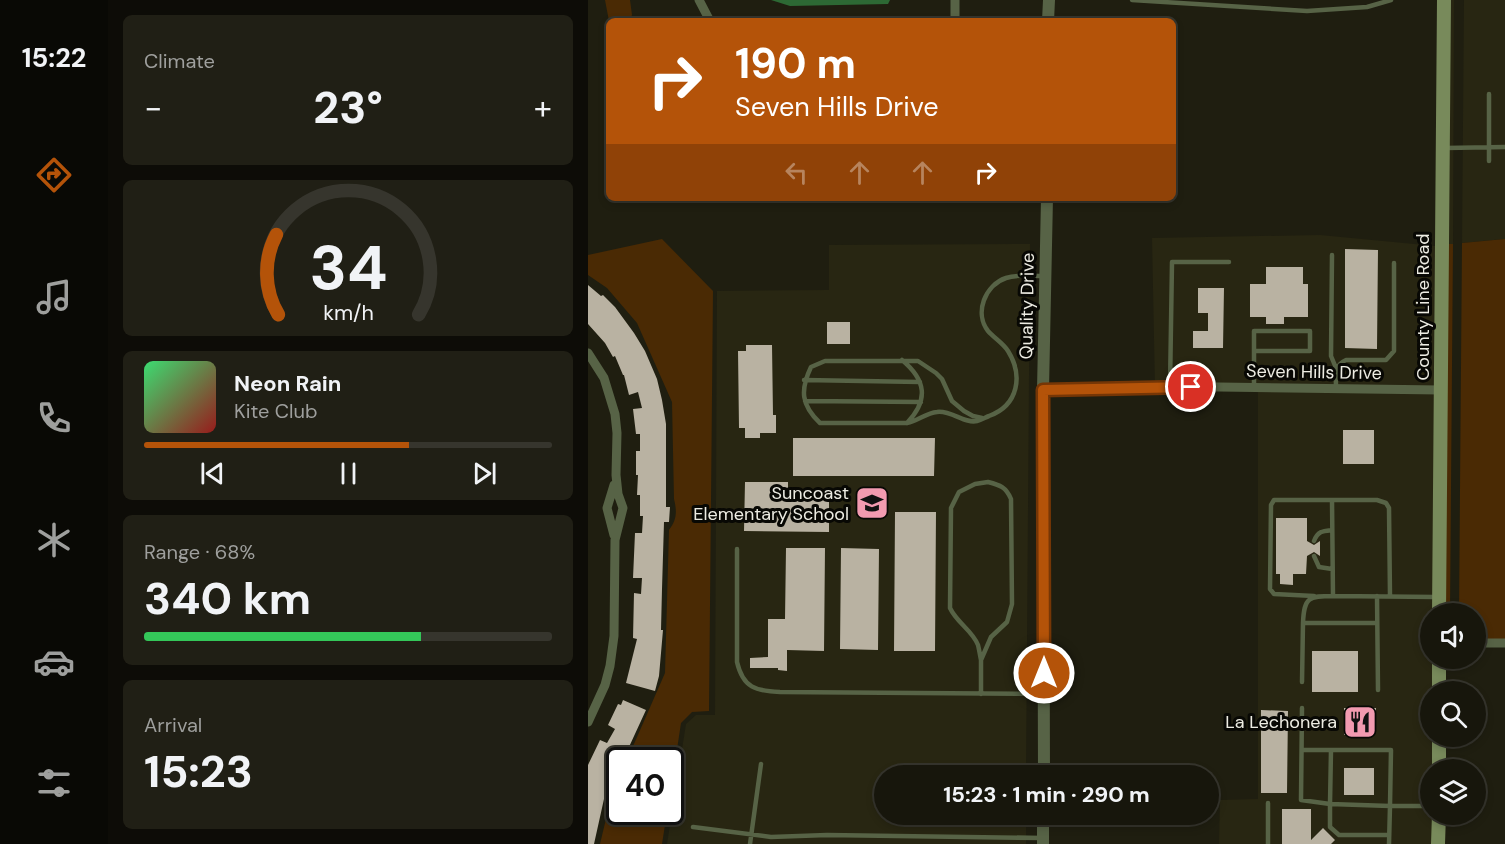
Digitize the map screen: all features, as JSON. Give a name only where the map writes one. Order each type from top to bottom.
[{"type":"main road","name":"County Line Road","points":[[1439,603],[1444,0]]},
{"type":"main road","points":[[1438,844],[1439,825]]},
{"type":"street","points":[[699,0],[708,18]]},
{"type":"street","points":[[955,0],[955,18]]},
{"type":"street","points":[[1048,18],[1049,0]]},
{"type":"street","name":"Quality Drive","points":[[1044,765],[1043,390],[1047,201]]},
{"type":"street","points":[[588,353],[604,378],[615,414],[616,475],[618,494],[623,508],[615,540],[613,648],[605,685],[588,722]]},
{"type":"street","name":"Seven Hills Drive","points":[[1043,390],[1254,387],[1441,390]]},
{"type":"street","points":[[615,540],[607,508],[616,475]]},
{"type":"street","points":[[1486,643],[1505,643]]},
{"type":"street","points":[[1043,825],[1043,841]]},
{"type":"lane","points":[[1132,0],[1307,11],[1367,7],[1391,0]]},
{"type":"lane","points":[[1489,94],[1489,161]]},
{"type":"lane","points":[[1443,148],[1505,147]]},
{"type":"lane","points":[[1332,255],[1331,356],[1336,368],[1336,388]]},
{"type":"lane","points":[[1170,387],[1172,262],[1229,262]]},
{"type":"lane","points":[[1336,368],[1346,360],[1386,360],[1394,351],[1394,263]]},
{"type":"lane","points":[[982,418],[973,416],[952,401],[942,380],[928,366],[918,361],[825,361],[811,367],[804,380],[805,401],[810,414],[820,423],[907,423],[915,422],[936,412],[951,413],[969,421],[976,421],[991,415],[1010,399],[1017,384],[1018,375],[1007,350],[988,330],[982,316],[982,304],[989,291],[1004,278],[1046,276]]},
{"type":"lane","points":[[1254,351],[1310,351],[1310,331],[1254,332],[1254,351],[1254,387]]},
{"type":"lane","points":[[902,360],[914,372],[920,382],[922,393],[917,412],[907,423]]},
{"type":"lane","points":[[804,380],[920,382]]},
{"type":"lane","points":[[805,401],[921,402]]},
{"type":"lane","points":[[981,660],[991,637],[1007,622],[1012,604],[1011,499],[1001,485],[988,482],[975,484],[958,492],[951,508],[950,608],[955,619],[969,632],[977,644],[981,660],[981,694]]},
{"type":"lane","points":[[1390,596],[1389,508],[1386,503],[1377,500],[1274,500],[1271,505],[1270,589],[1274,594],[1439,597]]},
{"type":"lane","points":[[1332,500],[1333,596]]},
{"type":"lane","points":[[1314,541],[1317,534],[1332,530]]},
{"type":"lane","points":[[737,549],[737,662],[740,674],[753,688],[764,692],[1044,694]]},
{"type":"lane","points":[[1314,556],[1319,567],[1332,569]]},
{"type":"lane","points":[[1302,682],[1303,610],[1306,603],[1314,596]]},
{"type":"lane","points":[[1377,596],[1378,690]]},
{"type":"lane","points":[[1303,623],[1377,623]]},
{"type":"lane","points":[[1302,708],[1301,800],[1330,804],[1420,806]]},
{"type":"lane","points":[[1302,750],[1391,750],[1389,844]]},
{"type":"lane","points":[[1331,750],[1330,827],[1339,835],[1389,835]]},
{"type":"lane","points":[[750,844],[761,764]]},
{"type":"lane","points":[[1268,803],[1268,844]]},
{"type":"lane","points":[[693,827],[751,836],[787,838],[937,836],[1043,841]]},
{"type":"lane","points":[[937,836],[937,844]]},
{"type":"shaded area","points":[[605,0],[630,0],[630,18],[608,18]]},
{"type":"shaded area","points":[[771,0],[890,0],[888,4],[790,6]]},
{"type":"shaded area","points":[[1449,0],[1454,0],[1453,244],[1447,244]]},
{"type":"shaded area","points":[[1464,0],[1505,0],[1505,239],[1462,243]]},
{"type":"shaded area","points":[[1320,235],[1435,246],[1433,603],[1420,603],[1420,669],[1433,669],[1433,681],[1420,681],[1420,747],[1433,747],[1433,759],[1420,759],[1420,825],[1432,825],[1433,844],[1219,844],[1220,800],[1258,799],[1258,389],[1155,388],[1152,238]]},
{"type":"shaded area","points":[[662,239],[713,291],[709,711],[692,712],[681,723],[677,747],[633,747],[665,673],[669,530],[674,523],[676,511],[672,402],[637,323],[607,288],[588,275],[588,255]]},
{"type":"shaded area","points":[[1505,239],[1505,644],[1486,645],[1486,603],[1459,603],[1462,243]]},
{"type":"shaded area","name":"Suncoast Elementary School","points":[[1030,244],[1026,765],[874,765],[874,825],[1026,825],[1026,844],[667,844],[670,825],[684,825],[682,747],[686,724],[696,715],[715,715],[717,291],[829,290],[829,245]]},
{"type":"shaded area","points":[[1447,244],[1453,244],[1450,603],[1445,603]]},
{"type":"shaded area","points":[[606,819],[606,825],[665,825],[662,844],[600,844]]},
{"type":"building","points":[[1345,249],[1378,250],[1377,349],[1345,348]]},
{"type":"building","points":[[1266,267],[1303,267],[1303,284],[1308,284],[1308,317],[1284,317],[1284,324],[1266,324],[1266,317],[1250,317],[1250,284],[1266,284]]},
{"type":"building","points":[[588,285],[615,307],[645,351],[657,379],[666,424],[666,507],[670,507],[669,522],[664,522],[661,630],[663,630],[659,676],[655,691],[626,683],[637,639],[633,638],[634,593],[641,594],[642,578],[633,578],[635,533],[642,533],[643,516],[640,516],[640,495],[637,495],[638,475],[636,475],[636,451],[640,451],[640,434],[636,434],[633,409],[642,408],[638,392],[629,395],[624,375],[615,356],[613,357],[605,343],[588,324]]},
{"type":"building","points":[[1198,288],[1224,288],[1223,348],[1193,348],[1193,331],[1208,331],[1208,313],[1198,313]]},
{"type":"building","points":[[827,322],[850,322],[850,344],[827,344]]},
{"type":"building","points":[[746,345],[772,345],[773,415],[776,415],[776,433],[760,433],[760,438],[745,438],[745,428],[739,428],[738,351],[746,351]]},
{"type":"building","points":[[1343,430],[1374,430],[1374,464],[1343,464]]},
{"type":"building","points":[[793,438],[935,438],[934,476],[793,476]]},
{"type":"building","points":[[745,482],[788,482],[788,493],[829,493],[829,532],[744,531]]},
{"type":"building","points":[[895,512],[936,512],[935,651],[894,651]]},
{"type":"building","points":[[1276,518],[1307,518],[1307,541],[1314,545],[1320,541],[1320,556],[1314,552],[1307,556],[1306,574],[1293,574],[1293,585],[1280,584],[1280,574],[1276,574]]},
{"type":"building","points":[[786,548],[825,548],[824,651],[787,650],[787,671],[778,670],[778,668],[750,668],[750,658],[768,657],[768,619],[785,619]]},
{"type":"building","points":[[841,548],[879,549],[878,650],[840,649]]},
{"type":"building","points":[[1312,651],[1358,651],[1358,692],[1312,692]]},
{"type":"building","points":[[623,700],[646,710],[629,747],[606,747],[606,798],[594,844],[588,844],[588,765],[600,740],[607,743],[615,729],[608,725],[618,704],[621,705]]},
{"type":"building","name":"La Lechonera","points":[[1344,708],[1376,708],[1375,735],[1344,735]]},
{"type":"building","points":[[1261,710],[1288,711],[1287,793],[1261,793]]},
{"type":"building","points":[[1344,768],[1374,768],[1374,795],[1344,795]]},
{"type":"building","points":[[1282,809],[1311,809],[1311,840],[1323,828],[1335,840],[1331,844],[1282,844]]},
{"type":"place","name":"Suncoast Elementary School","points":[[872,503]]},
{"type":"place","name":"La Lechonera","points":[[1360,722]]},
{"type":"route","points":[[1044,673],[1043,390],[1148,386],[1191,387]]}]
